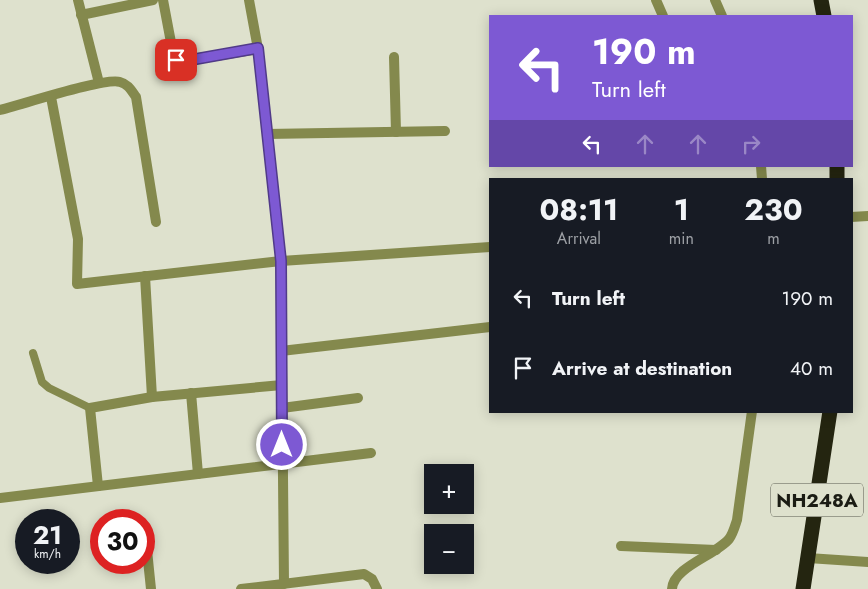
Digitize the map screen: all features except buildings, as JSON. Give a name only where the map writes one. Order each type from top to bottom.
[{"type":"highway","points":[[822,0],[824,15]]},
{"type":"highway","name":"NH248A","points":[[803,589],[830,413]]},
{"type":"street","points":[[78,0],[100,83]]},
{"type":"street","points":[[81,15],[154,0]]},
{"type":"street","points":[[163,0],[176,60],[185,61],[258,48]]},
{"type":"street","points":[[249,0],[258,48],[281,261],[284,584]]},
{"type":"street","points":[[656,0],[663,15]]},
{"type":"street","points":[[715,0],[722,15]]},
{"type":"street","points":[[394,57],[396,132]]},
{"type":"street","points":[[0,110],[100,83],[118,81],[129,86],[136,97],[156,222]]},
{"type":"street","points":[[51,97],[78,238],[77,284],[281,261],[489,247]]},
{"type":"street","points":[[267,134],[445,131]]},
{"type":"street","points":[[853,217],[868,216]]},
{"type":"street","points":[[145,276],[152,397]]},
{"type":"street","points":[[282,352],[489,327]]},
{"type":"street","points":[[98,486],[90,408],[152,397],[282,385]]},
{"type":"street","points":[[191,394],[198,474]]},
{"type":"street","points":[[282,408],[358,398]]},
{"type":"street","points":[[672,589],[679,573],[717,550],[731,538],[737,520],[752,413]]},
{"type":"street","points":[[0,498],[371,453]]},
{"type":"street","points":[[621,546],[717,550]]},
{"type":"street","points":[[808,558],[868,562]]},
{"type":"street","points":[[149,574],[151,589]]},
{"type":"street","points":[[241,589],[364,574],[372,579],[377,589]]},
{"type":"lane","points":[[33,353],[42,382],[49,388],[90,408]]},
{"type":"route","points":[[176,60],[185,61],[258,48],[281,261],[282,445]]}]
